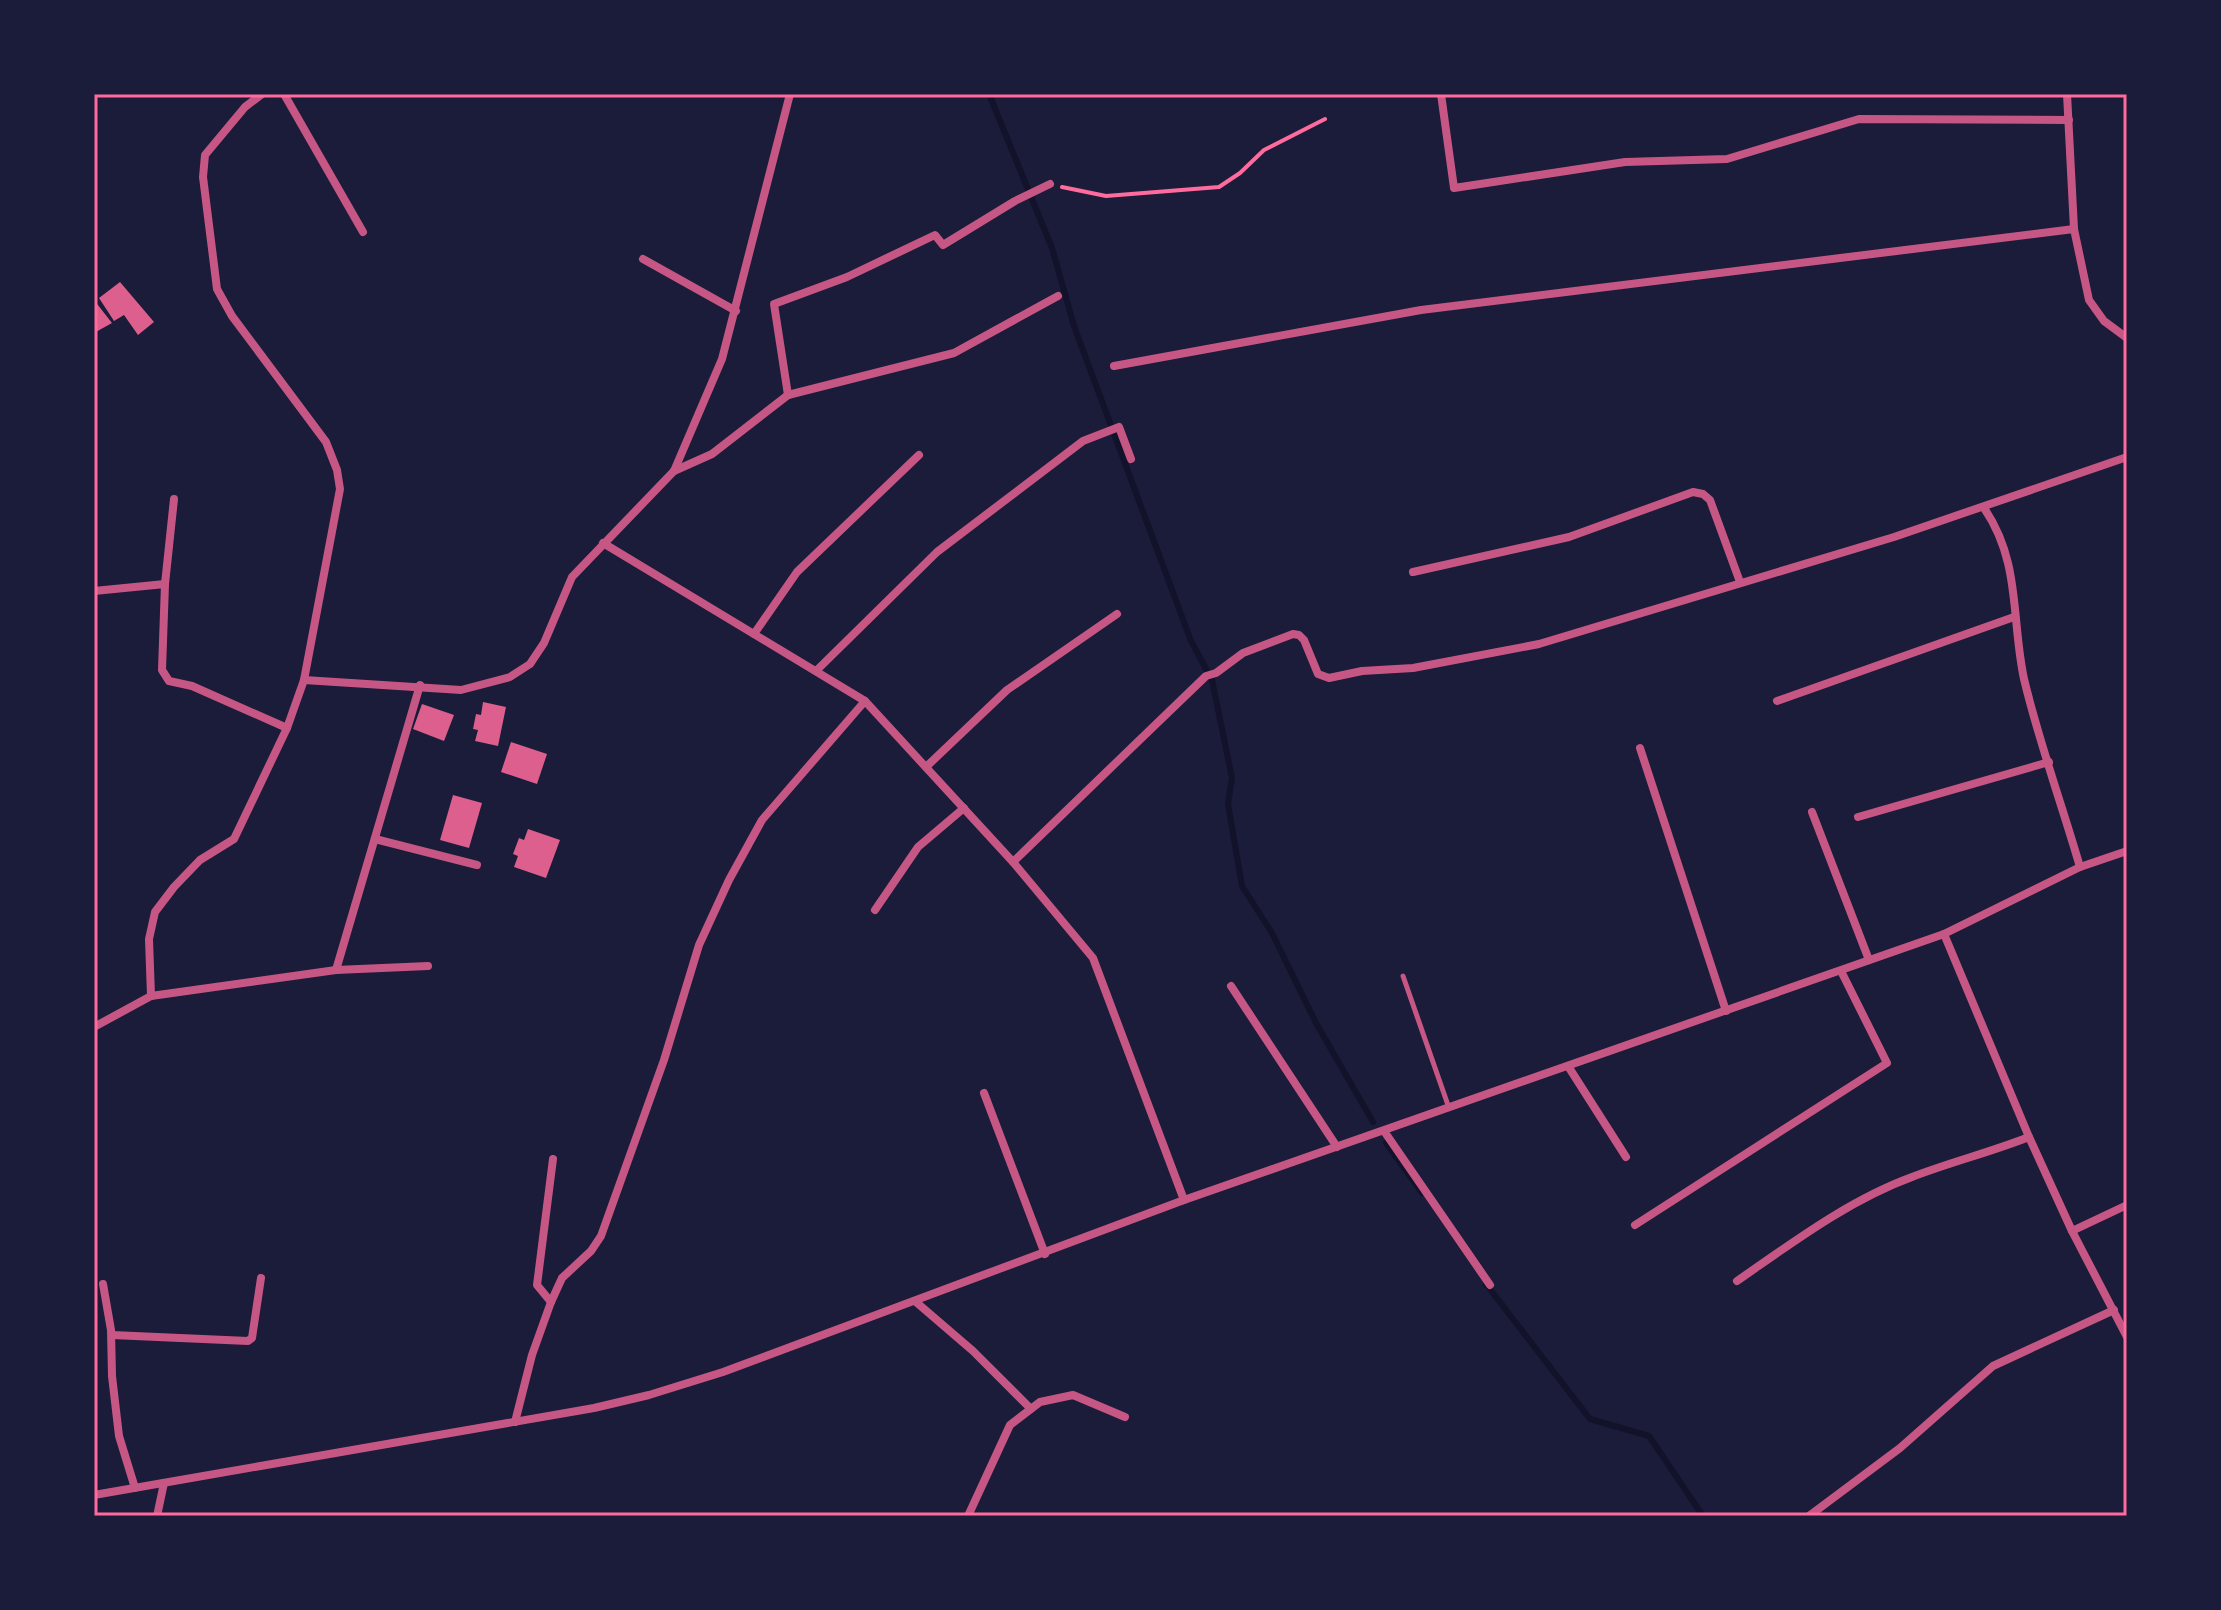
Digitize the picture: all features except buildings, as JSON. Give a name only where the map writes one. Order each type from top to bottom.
[{"type":"street","points":[[151,996],[149,939],[155,912],[200,860],[234,839],[287,728],[304,680],[340,489],[337,470],[326,442],[232,316],[217,289],[203,177],[205,155],[245,107],[262,94]]},
{"type":"street","points":[[284,94],[363,232]]},
{"type":"street","points":[[1441,94],[1454,188],[1625,162],[1727,159],[1859,119],[2069,120]]},
{"type":"street","points":[[2067,94],[2074,229],[2089,300],[2104,321],[2127,338]]},
{"type":"street","points":[[674,471],[722,359],[787,95]]},
{"type":"street","points":[[788,395],[774,304],[847,277],[935,235],[943,245],[1050,184]]},
{"type":"street","points":[[1114,366],[1421,310],[2074,229]]},
{"type":"street","points":[[643,259],[736,311]]},
{"type":"street","points":[[304,680],[461,690],[510,677],[530,664],[544,643],[572,577],[674,471],[712,454],[788,395],[954,353],[1058,296]]},
{"type":"street","points":[[816,671],[937,552],[1083,441],[1119,427],[1131,459]]},
{"type":"street","points":[[754,634],[797,572],[919,455]]},
{"type":"street","points":[[1013,862],[1211,674],[1243,653],[1293,634],[1304,640],[1318,674],[1323,678],[1362,671],[1413,668],[1539,644],[1984,508],[2127,457]]},
{"type":"street","points":[[1413,572],[1569,537],[1693,492],[1703,494],[1710,500],[1740,582]]},
{"type":"street","points":[[174,499],[165,584],[162,670],[165,677],[287,728]]},
{"type":"street","points":[[1984,508],[1999,529],[2010,565],[2015,588],[2014,617],[2025,683],[2080,867]]},
{"type":"street","points":[[603,543],[865,701],[1013,862],[1093,958],[1184,1200]]},
{"type":"street","points":[[94,591],[165,584]]},
{"type":"street","points":[[926,767],[1007,690],[1117,614]]},
{"type":"street","points":[[1777,701],[2014,617]]},
{"type":"street","points":[[336,970],[420,685]]},
{"type":"street","points":[[515,1422],[532,1355],[562,1278],[591,1251],[601,1236],[664,1060],[699,945],[729,880],[762,820],[865,701]]},
{"type":"street","points":[[1640,748],[1726,1011]]},
{"type":"street","points":[[1858,817],[2049,762]]},
{"type":"street","points":[[875,910],[918,847],[964,808]]},
{"type":"street","points":[[1812,812],[1869,960]]},
{"type":"street","points":[[375,839],[477,865]]},
{"type":"street","points":[[94,1495],[515,1422],[649,1395],[723,1372],[1184,1200],[1944,934],[2080,867],[2127,851]]},
{"type":"street","points":[[1944,934],[2029,1137],[2072,1231],[2127,1337]]},
{"type":"street","points":[[94,1027],[151,996],[336,970],[428,966]]},
{"type":"street","points":[[1635,1225],[1887,1063],[1841,971]]},
{"type":"street","points":[[1231,986],[1337,1147]]},
{"type":"street","points":[[1568,1066],[1626,1157]]},
{"type":"street","points":[[984,1093],[1045,1254]]},
{"type":"street","points":[[1384,1131],[1490,1285]]},
{"type":"street","points":[[1737,1281],[1804,1235],[1875,1194],[1911,1177],[1985,1155],[2029,1137]]},
{"type":"street","points":[[551,1302],[537,1285],[553,1159]]},
{"type":"street","points":[[2072,1231],[2127,1205]]},
{"type":"street","points":[[112,1335],[248,1341],[252,1338],[261,1278]]},
{"type":"street","points":[[103,1284],[112,1335],[112,1376],[119,1436],[135,1488]]},
{"type":"street","points":[[916,1302],[973,1351],[1031,1409]]},
{"type":"street","points":[[1809,1516],[1900,1448],[1993,1366],[2114,1310]]},
{"type":"street","points":[[968,1516],[1010,1425],[1040,1402],[1073,1395],[1125,1417]]},
{"type":"street","points":[[157,1516],[164,1483]]},
{"type":"lane","points":[[1403,976],[1449,1108]]},
{"type":"path","points":[[1050,184],[1106,196],[1219,187],[1240,173],[1264,150],[1325,119]]},
{"type":"waterway","points":[[989,94],[1052,248],[1074,326],[1191,641],[1212,680],[1232,778],[1228,804],[1242,886],[1272,933],[1316,1023],[1373,1122]]},
{"type":"waterway","points":[[1386,1143],[1422,1193]]},
{"type":"waterway","points":[[1486,1284],[1590,1419],[1649,1436],[1703,1516]]}]
